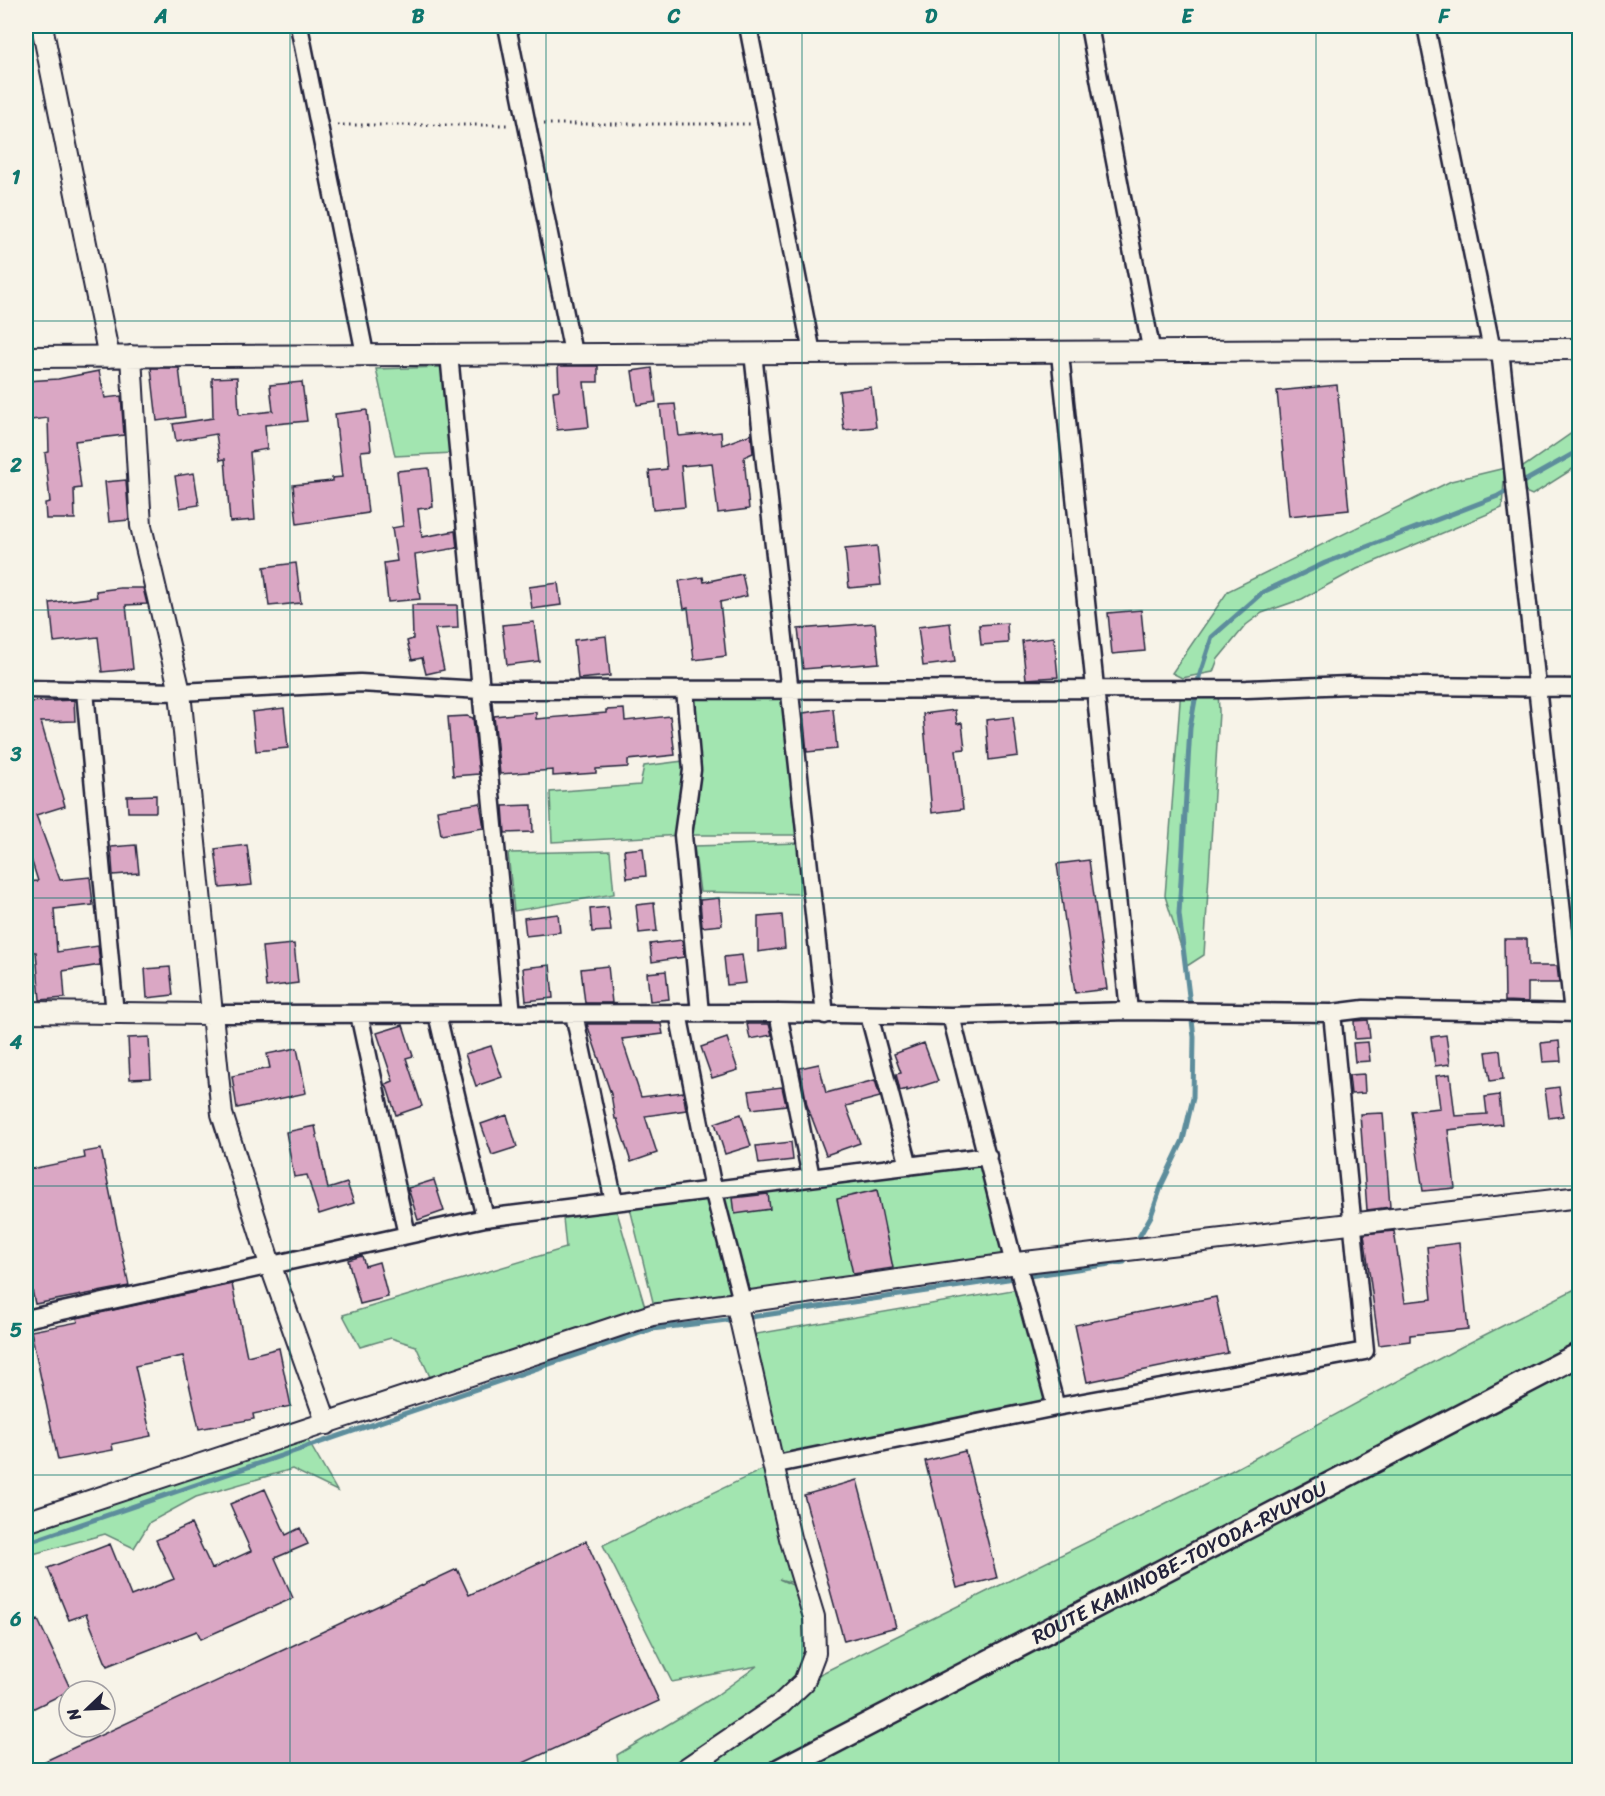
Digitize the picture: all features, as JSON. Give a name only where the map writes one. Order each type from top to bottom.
[{"type":"main road","name":"ROUTE KAMINOBE-TOYODA-RYUYOU","points":[[780,1770],[1580,1354]]},
{"type":"street","points":[[42,26],[109,357]]},
{"type":"street","points":[[299,26],[365,354]]},
{"type":"street","points":[[507,26],[573,353]]},
{"type":"street","points":[[748,26],[812,353]]},
{"type":"street","points":[[1089,26],[1152,353]]},
{"type":"street","points":[[26,1012],[115,1014],[778,1013],[951,1016],[1130,1011],[1332,1013],[1365,1009],[1576,1013],[1496,350],[1426,26]]},
{"type":"street","points":[[26,357],[573,353],[1060,354],[1580,349]]},
{"type":"street","points":[[753,353],[825,1015]]},
{"type":"street","points":[[449,354],[512,1014]]},
{"type":"street","points":[[1060,354],[1130,1011]]},
{"type":"street","points":[[131,356],[141,526],[180,692],[222,1114],[270,1264],[327,1424]]},
{"type":"street","points":[[26,689],[180,692],[360,683],[481,690],[1247,689],[1349,685],[1580,688]]},
{"type":"street","points":[[685,690],[692,770],[683,835],[700,1013]]},
{"type":"street","points":[[84,691],[115,1014]]},
{"type":"street","points":[[678,1013],[772,1465],[814,1617],[815,1653],[804,1682],[782,1704],[684,1770]]},
{"type":"street","points":[[778,1013],[811,1177]]},
{"type":"street","points":[[772,1465],[1056,1407],[1365,1351],[1332,1013]]},
{"type":"street","points":[[359,1014],[406,1235]]},
{"type":"street","points":[[437,1014],[485,1218]]},
{"type":"street","points":[[574,1014],[614,1202]]},
{"type":"street","points":[[869,1015],[909,1166]]},
{"type":"street","points":[[951,1016],[1012,1256],[1017,1263],[1056,1407]]},
{"type":"street","points":[[26,1319],[485,1218],[988,1156]]},
{"type":"street","points":[[26,1522],[652,1315],[1017,1263],[1580,1197]]},
{"type":"green space","points":[[443,367],[453,453],[395,456],[376,369]]},
{"type":"green space","points":[[1579,428],[1579,465],[1532,495],[1523,491],[1513,474]]},
{"type":"green space","points":[[1505,468],[1502,508],[1357,569],[1302,599],[1262,613],[1246,625],[1218,659],[1213,672],[1182,678],[1172,673],[1228,591],[1451,481]]},
{"type":"green space","points":[[1181,689],[1218,689],[1219,712],[1204,955],[1187,966],[1165,896]]},
{"type":"green space","points":[[685,690],[784,690],[797,835],[683,835],[552,842],[550,792],[640,785],[644,766],[691,760]]},
{"type":"green space","points":[[800,843],[805,894],[700,892],[694,846]]},
{"type":"green space","points":[[610,851],[614,894],[514,911],[508,853]]},
{"type":"green space","points":[[988,1156],[1010,1264],[654,1306],[628,1200]]},
{"type":"green space","points":[[614,1202],[645,1307],[431,1379],[416,1346],[391,1338],[360,1347],[343,1315],[566,1248],[562,1208]]},
{"type":"green space","points":[[1579,1287],[1579,1770],[619,1770],[617,1755],[714,1697],[757,1666],[672,1682],[603,1545],[772,1465],[805,1586],[779,1579],[806,1591],[815,1653],[804,1682],[1231,1471],[1461,1347]]},
{"type":"green space","points":[[1018,1289],[1049,1408],[771,1459],[751,1335]]},
{"type":"green space","points":[[303,1432],[337,1491],[292,1469],[196,1497],[150,1522],[134,1548],[105,1534],[26,1556],[26,1522]]},
{"type":"building","points":[[558,366],[598,366],[598,382],[584,382],[589,427],[557,430],[553,391],[559,390]]},
{"type":"building","points":[[151,368],[179,368],[185,417],[157,421]]},
{"type":"building","points":[[652,368],[656,402],[637,405],[632,371]]},
{"type":"building","points":[[99,371],[105,398],[121,396],[124,435],[75,441],[81,488],[74,489],[75,519],[46,519],[45,503],[50,502],[45,453],[49,452],[48,418],[31,420],[26,381],[58,379]]},
{"type":"building","points":[[237,377],[239,415],[273,411],[270,385],[302,382],[307,421],[265,425],[267,449],[250,452],[255,520],[230,522],[225,459],[220,460],[216,434],[176,441],[173,424],[213,418],[212,378]]},
{"type":"building","points":[[1337,385],[1349,510],[1289,516],[1277,391]]},
{"type":"building","points":[[871,387],[876,427],[844,430],[839,391]]},
{"type":"building","points":[[675,404],[679,436],[721,432],[722,445],[751,434],[753,453],[744,457],[749,509],[718,513],[712,463],[681,466],[685,507],[653,510],[649,471],[667,469],[660,405]]},
{"type":"building","points":[[367,410],[371,450],[361,451],[368,513],[297,524],[293,485],[332,481],[332,478],[342,477],[335,414]]},
{"type":"building","points":[[429,468],[433,507],[418,509],[422,537],[455,531],[457,548],[415,555],[420,599],[388,602],[384,563],[397,561],[392,528],[403,526],[397,471]]},
{"type":"building","points":[[194,473],[199,505],[180,508],[175,476]]},
{"type":"building","points":[[126,480],[129,520],[109,522],[105,482]]},
{"type":"building","points":[[877,546],[881,585],[849,588],[845,549]]},
{"type":"building","points":[[296,563],[301,603],[269,606],[264,567]]},
{"type":"building","points":[[742,574],[747,596],[720,602],[726,656],[694,660],[688,608],[684,609],[679,581],[703,577],[704,582]]},
{"type":"building","points":[[558,583],[561,605],[532,609],[529,587]]},
{"type":"building","points":[[143,588],[147,604],[126,605],[133,669],[102,672],[98,637],[54,642],[50,603],[97,597],[96,591]]},
{"type":"building","points":[[412,605],[457,605],[458,628],[435,629],[444,670],[426,674],[422,658],[412,660],[407,641],[413,639]]},
{"type":"building","points":[[1141,610],[1145,651],[1112,654],[1108,613]]},
{"type":"building","points":[[534,622],[539,661],[507,665],[502,625]]},
{"type":"building","points":[[875,623],[879,663],[803,669],[798,629]]},
{"type":"building","points":[[950,623],[955,662],[923,666],[918,627]]},
{"type":"building","points":[[1007,623],[1008,643],[981,645],[979,625]]},
{"type":"building","points":[[606,636],[610,676],[578,679],[574,640]]},
{"type":"building","points":[[1054,637],[1058,677],[1026,679],[1022,641]]},
{"type":"building","points":[[74,700],[75,721],[41,722],[65,806],[36,815],[60,880],[90,877],[93,905],[54,909],[57,952],[98,946],[100,965],[63,971],[65,998],[40,1000],[36,952],[32,952],[26,897],[26,882],[38,881],[26,843],[26,702]]},
{"type":"building","points":[[284,708],[288,748],[256,751],[252,712]]},
{"type":"building","points":[[624,709],[625,721],[670,716],[675,755],[628,760],[628,767],[596,769],[596,773],[553,776],[553,770],[500,774],[494,716],[536,712],[536,719],[606,713],[606,710]]},
{"type":"building","points":[[833,709],[837,749],[807,752],[803,713]]},
{"type":"building","points":[[955,710],[957,724],[962,723],[965,749],[956,750],[963,809],[932,813],[923,714]]},
{"type":"building","points":[[448,717],[473,718],[479,774],[453,776]]},
{"type":"building","points":[[1013,717],[1018,756],[989,760],[986,720]]},
{"type":"building","points":[[156,795],[156,812],[128,812],[127,796]]},
{"type":"building","points":[[480,803],[484,828],[441,835],[437,810]]},
{"type":"building","points":[[532,805],[533,832],[505,833],[503,806]]},
{"type":"building","points":[[136,845],[139,873],[113,875],[111,847]]},
{"type":"building","points":[[247,845],[252,885],[220,888],[215,849]]},
{"type":"building","points":[[643,848],[646,876],[627,878],[624,850]]},
{"type":"building","points":[[1089,860],[1107,989],[1075,993],[1057,864]]},
{"type":"building","points":[[719,898],[722,925],[702,927],[700,900]]},
{"type":"building","points":[[654,903],[657,931],[639,933],[636,905]]},
{"type":"building","points":[[608,907],[611,931],[592,932],[590,909]]},
{"type":"building","points":[[558,914],[560,932],[526,936],[524,918]]},
{"type":"building","points":[[782,915],[785,948],[758,952],[758,917]]},
{"type":"building","points":[[1504,939],[1527,939],[1528,966],[1557,966],[1559,983],[1528,983],[1528,1002],[1505,1001]]},
{"type":"building","points":[[682,940],[684,957],[652,962],[650,944]]},
{"type":"building","points":[[294,944],[298,983],[266,987],[262,947]]},
{"type":"building","points":[[742,955],[746,983],[727,985],[724,957]]},
{"type":"building","points":[[550,965],[553,998],[526,1001],[523,968]]},
{"type":"building","points":[[608,966],[612,1003],[585,1003],[581,969]]},
{"type":"building","points":[[170,967],[173,995],[147,998],[145,969]]},
{"type":"building","points":[[666,971],[669,999],[650,1001],[647,973]]},
{"type":"building","points":[[1368,1020],[1370,1038],[1355,1039],[1354,1021]]},
{"type":"building","points":[[587,1024],[661,1024],[663,1034],[622,1039],[641,1097],[683,1092],[686,1110],[645,1116],[657,1153],[631,1162],[617,1119],[615,1119],[611,1094]]},
{"type":"building","points":[[747,1024],[769,1024],[772,1035],[750,1039]]},
{"type":"building","points":[[403,1025],[413,1056],[406,1058],[422,1106],[396,1115],[386,1084],[393,1081],[377,1033]]},
{"type":"building","points":[[1446,1035],[1450,1064],[1435,1066],[1431,1037]]},
{"type":"building","points":[[149,1037],[151,1078],[130,1079],[128,1038]]},
{"type":"building","points":[[727,1038],[738,1070],[712,1078],[701,1047]]},
{"type":"building","points":[[1559,1041],[1561,1061],[1543,1062],[1541,1043]]},
{"type":"building","points":[[1368,1042],[1370,1061],[1355,1062],[1353,1043]]},
{"type":"building","points":[[924,1043],[938,1081],[900,1091],[896,1074],[901,1073],[894,1054]]},
{"type":"building","points":[[491,1046],[502,1077],[476,1086],[465,1054]]},
{"type":"building","points":[[297,1048],[306,1093],[237,1108],[232,1076],[270,1068],[267,1054]]},
{"type":"building","points":[[1500,1050],[1503,1079],[1490,1081],[1486,1052]]},
{"type":"building","points":[[819,1064],[826,1093],[875,1080],[880,1097],[846,1106],[860,1143],[826,1155],[807,1105],[800,1068]]},
{"type":"building","points":[[1364,1074],[1365,1093],[1351,1094],[1349,1075]]},
{"type":"building","points":[[1450,1074],[1455,1116],[1487,1114],[1485,1097],[1499,1095],[1502,1124],[1448,1130],[1455,1188],[1423,1191],[1411,1111],[1440,1108],[1436,1076]]},
{"type":"building","points":[[782,1087],[786,1105],[752,1109],[749,1091]]},
{"type":"building","points":[[1559,1087],[1563,1116],[1549,1118],[1545,1089]]},
{"type":"building","points":[[1383,1113],[1390,1207],[1367,1210],[1360,1114]]},
{"type":"building","points":[[741,1114],[751,1146],[725,1154],[715,1123]]},
{"type":"building","points":[[507,1115],[517,1147],[492,1155],[481,1124]]},
{"type":"building","points":[[315,1126],[328,1189],[347,1183],[354,1203],[319,1214],[307,1175],[294,1177],[286,1132]]},
{"type":"building","points":[[791,1142],[793,1160],[759,1164],[756,1146]]},
{"type":"building","points":[[101,1149],[129,1286],[35,1304],[26,1261],[26,1170],[85,1158],[84,1152]]},
{"type":"building","points":[[434,1180],[444,1211],[418,1220],[408,1188]]},
{"type":"building","points":[[877,1190],[893,1268],[853,1274],[837,1199]]},
{"type":"building","points":[[768,1194],[770,1209],[735,1214],[733,1198]]},
{"type":"building","points":[[1394,1231],[1405,1302],[1432,1299],[1427,1247],[1459,1243],[1468,1329],[1410,1335],[1410,1341],[1379,1345],[1364,1234]]},
{"type":"building","points":[[362,1256],[365,1266],[379,1262],[388,1297],[360,1304],[348,1260]]},
{"type":"building","points":[[232,1284],[247,1356],[279,1348],[291,1406],[253,1414],[254,1419],[199,1429],[183,1356],[135,1366],[151,1436],[112,1444],[113,1450],[58,1460],[31,1331],[78,1322],[77,1318]]},
{"type":"building","points":[[1216,1297],[1228,1353],[1087,1382],[1075,1325]]},
{"type":"building","points":[[965,1451],[997,1578],[957,1588],[925,1461]]},
{"type":"building","points":[[857,1480],[896,1627],[844,1641],[804,1495]]},
{"type":"building","points":[[265,1489],[286,1535],[300,1528],[308,1544],[275,1558],[293,1598],[201,1639],[197,1631],[107,1666],[86,1614],[69,1620],[48,1568],[110,1544],[131,1596],[174,1579],[156,1540],[191,1524],[212,1569],[251,1551],[230,1504]]},
{"type":"building","points":[[586,1541],[659,1701],[508,1770],[26,1770],[92,1739],[117,1739],[117,1728],[457,1569],[469,1595]]},
{"type":"building","points":[[38,1620],[66,1679],[57,1679],[57,1697],[26,1712],[26,1626]]},
{"type":"waterway","points":[[1135,1244],[1151,1216],[1162,1184],[1183,1140],[1193,1098],[1194,1037],[1179,914],[1190,728],[1199,677],[1212,637],[1263,592],[1325,563],[1498,496],[1580,450]]},
{"type":"waterway","points":[[744,1318],[1124,1262],[1129,1255]]},
{"type":"waterway","points":[[26,1543],[652,1329],[735,1319]]}]
